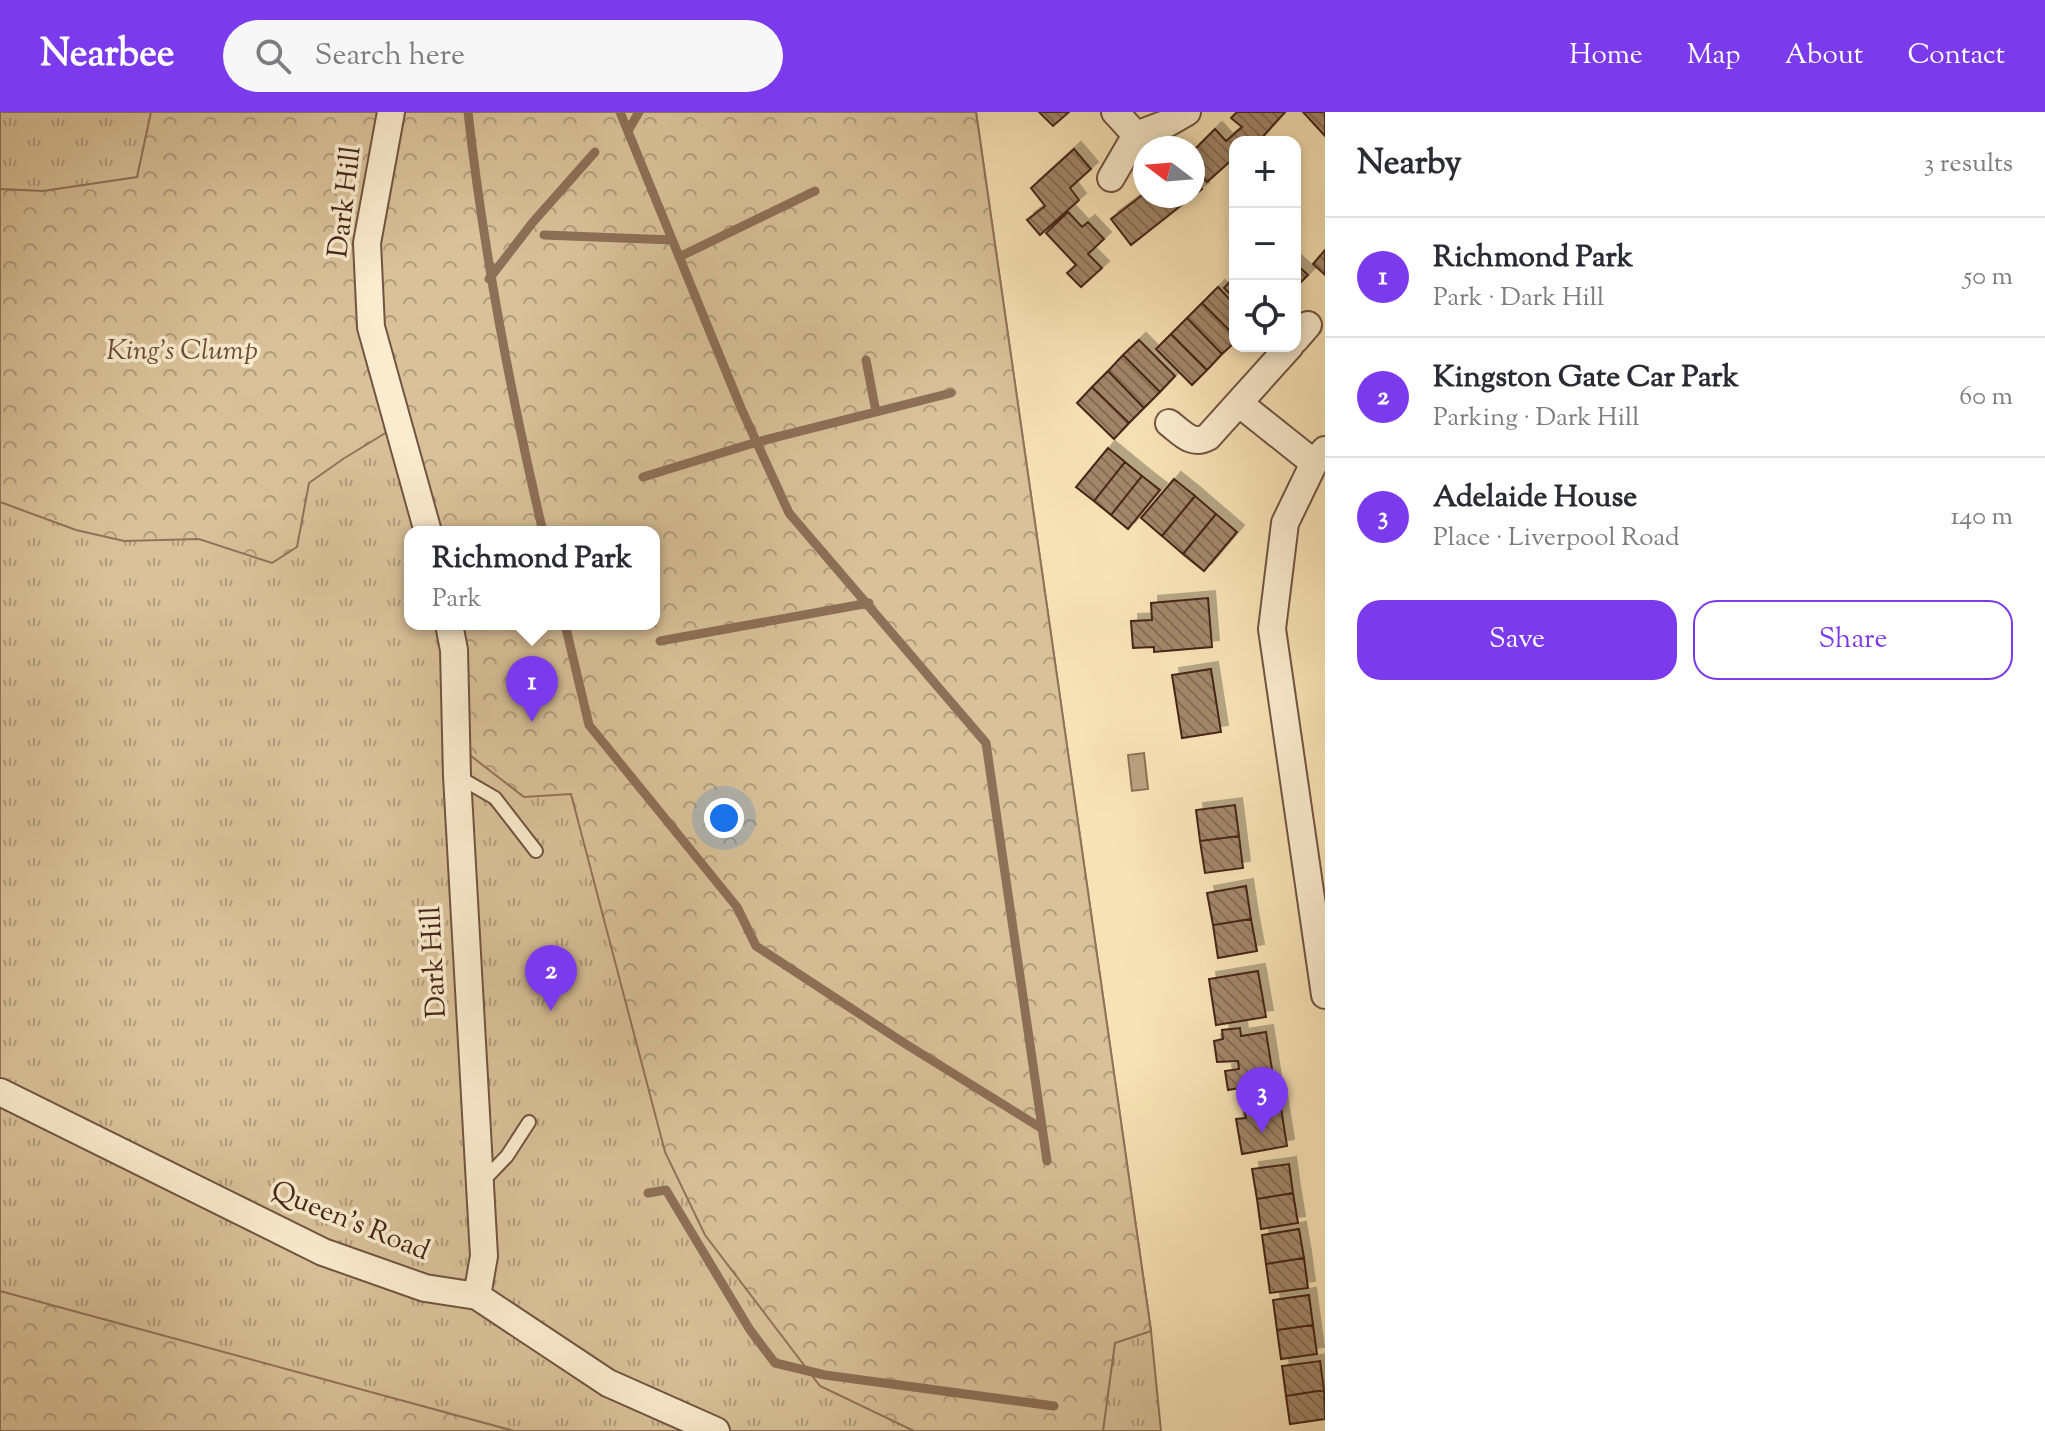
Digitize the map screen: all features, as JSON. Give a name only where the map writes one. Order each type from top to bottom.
[{"type":"street","name":"Dark Hill","points":[[391,112],[367,243],[371,327],[426,526]]},
{"type":"street","points":[[1115,112],[1136,135]]},
{"type":"street","points":[[1111,178],[1136,135],[1187,112]]},
{"type":"street","points":[[1169,423],[1193,441],[1199,442],[1208,437],[1285,352]]},
{"type":"street","points":[[1240,404],[1320,456],[1285,523],[1272,629],[1325,995]]},
{"type":"street","name":"Dark Hill","points":[[450,630],[454,650],[457,776],[484,1256],[477,1296]]},
{"type":"street","name":"Queen's Road","points":[[0,1092],[323,1252],[425,1288],[477,1296],[608,1383],[716,1431]]},
{"type":"lane","points":[[457,776],[495,798],[536,851]]},
{"type":"lane","points":[[478,1186],[507,1156],[529,1122]]},
{"type":"green space","name":"King's Clump","points":[[0,112],[976,112],[1151,1331],[1161,1431],[0,1431]]},
{"type":"green space","name":"King's Clump","points":[[151,112],[976,112],[1151,1331],[1115,1343],[1103,1431],[914,1431],[820,1386],[705,1235],[665,1152],[571,794],[524,797],[458,746],[449,630],[660,630],[660,526],[426,526],[397,426],[309,483],[297,547],[272,563],[199,539],[124,541],[76,530],[0,502],[0,189],[43,191],[137,177]]},
{"type":"green space","points":[[0,1291],[514,1431],[0,1431]]},
{"type":"shaded area","points":[[1144,753],[1148,789],[1132,791],[1128,755]]},
{"type":"building","points":[[1039,112],[1069,112],[1053,126]]},
{"type":"building","points":[[1237,112],[1285,112],[1263,136],[1232,136],[1242,127],[1231,118]]},
{"type":"building","points":[[1303,112],[1325,112],[1325,136]]},
{"type":"building","points":[[1215,129],[1226,141],[1229,138],[1229,162],[1207,182],[1205,139]]},
{"type":"building","points":[[1074,149],[1091,169],[1070,188],[1079,200],[1040,235],[1027,220],[1045,206],[1031,188]]},
{"type":"building","points":[[1133,202],[1133,208],[1178,208],[1131,245],[1111,219]]},
{"type":"building","points":[[1068,212],[1082,227],[1088,222],[1104,239],[1088,254],[1102,268],[1081,287],[1067,273],[1076,265],[1046,233]]},
{"type":"building","points":[[1325,250],[1325,275],[1313,264]]},
{"type":"building","points":[[1301,269],[1308,275],[1301,282]]},
{"type":"building","points":[[1218,287],[1229,299],[1229,330],[1202,303]]},
{"type":"building","points":[[1202,303],[1229,330],[1229,348],[1222,354],[1187,318]]},
{"type":"building","points":[[1187,318],[1222,354],[1207,370],[1171,334]]},
{"type":"building","points":[[1171,334],[1207,370],[1192,385],[1156,349]]},
{"type":"building","points":[[1139,340],[1175,376],[1160,392],[1123,355]]},
{"type":"building","points":[[1123,355],[1160,392],[1144,408],[1108,371]]},
{"type":"building","points":[[1108,371],[1144,408],[1129,423],[1092,387]]},
{"type":"building","points":[[1092,387],[1129,423],[1114,439],[1077,403]]},
{"type":"building","points":[[1108,448],[1125,462],[1094,501],[1076,487]]},
{"type":"building","points":[[1125,462],[1142,476],[1111,515],[1094,501]]},
{"type":"building","points":[[1142,476],[1160,490],[1128,529],[1111,515]]},
{"type":"building","points":[[1174,479],[1195,496],[1162,536],[1141,518]]},
{"type":"building","points":[[1195,496],[1216,514],[1183,554],[1162,536]]},
{"type":"building","points":[[1216,514],[1237,532],[1204,571],[1183,554]]},
{"type":"building","points":[[1208,598],[1212,647],[1154,652],[1154,647],[1133,648],[1131,621],[1152,620],[1151,603]]},
{"type":"building","points":[[1211,669],[1221,732],[1182,738],[1172,675]]},
{"type":"building","points":[[1235,805],[1239,836],[1200,841],[1196,810]]},
{"type":"building","points":[[1239,836],[1243,868],[1205,873],[1200,841]]},
{"type":"building","points":[[1246,886],[1251,919],[1213,925],[1207,893]]},
{"type":"building","points":[[1251,919],[1257,951],[1218,958],[1213,925]]},
{"type":"building","points":[[1258,971],[1266,1017],[1216,1025],[1209,979]]},
{"type":"building","points":[[1240,1028],[1241,1036],[1266,1032],[1274,1082],[1228,1090],[1225,1071],[1239,1069],[1238,1061],[1217,1062],[1214,1041],[1223,1039],[1222,1030]]},
{"type":"building","points":[[1279,1095],[1287,1146],[1242,1154],[1236,1119],[1246,1118],[1243,1102]]},
{"type":"building","points":[[1289,1164],[1293,1193],[1257,1199],[1252,1169]]},
{"type":"building","points":[[1293,1193],[1298,1223],[1261,1229],[1257,1199]]},
{"type":"building","points":[[1299,1229],[1304,1258],[1266,1264],[1262,1235]]},
{"type":"building","points":[[1304,1258],[1308,1288],[1270,1293],[1266,1264]]},
{"type":"building","points":[[1309,1295],[1313,1325],[1277,1330],[1273,1300]]},
{"type":"building","points":[[1313,1325],[1317,1354],[1281,1359],[1277,1330]]},
{"type":"building","points":[[1320,1361],[1324,1390],[1286,1396],[1282,1366]]},
{"type":"building","points":[[1324,1390],[1325,1419],[1290,1424],[1286,1396]]},
{"type":"waterway","points":[[468,112],[499,323],[542,526]]},
{"type":"waterway","points":[[620,112],[741,408],[789,513],[986,743],[1047,1161]]},
{"type":"waterway","points":[[628,131],[639,112]]},
{"type":"waterway","points":[[489,279],[533,222],[595,152]]},
{"type":"waterway","points":[[679,257],[815,191]]},
{"type":"waterway","points":[[544,235],[672,240]]},
{"type":"waterway","points":[[866,360],[876,412]]},
{"type":"waterway","points":[[643,477],[757,442],[951,393]]},
{"type":"waterway","points":[[660,641],[869,603]]},
{"type":"waterway","points":[[566,630],[589,725],[737,907],[756,946],[1041,1128]]},
{"type":"waterway","points":[[648,1193],[666,1190],[750,1330],[775,1363],[825,1375],[1054,1406]]},
{"type":"place","name":"Richmond Park","points":[[532,722]]},
{"type":"place","name":"Kingston Gate Car Park","points":[[551,1011]]},
{"type":"place","name":"Adelaide House","points":[[1262,1133]]}]
